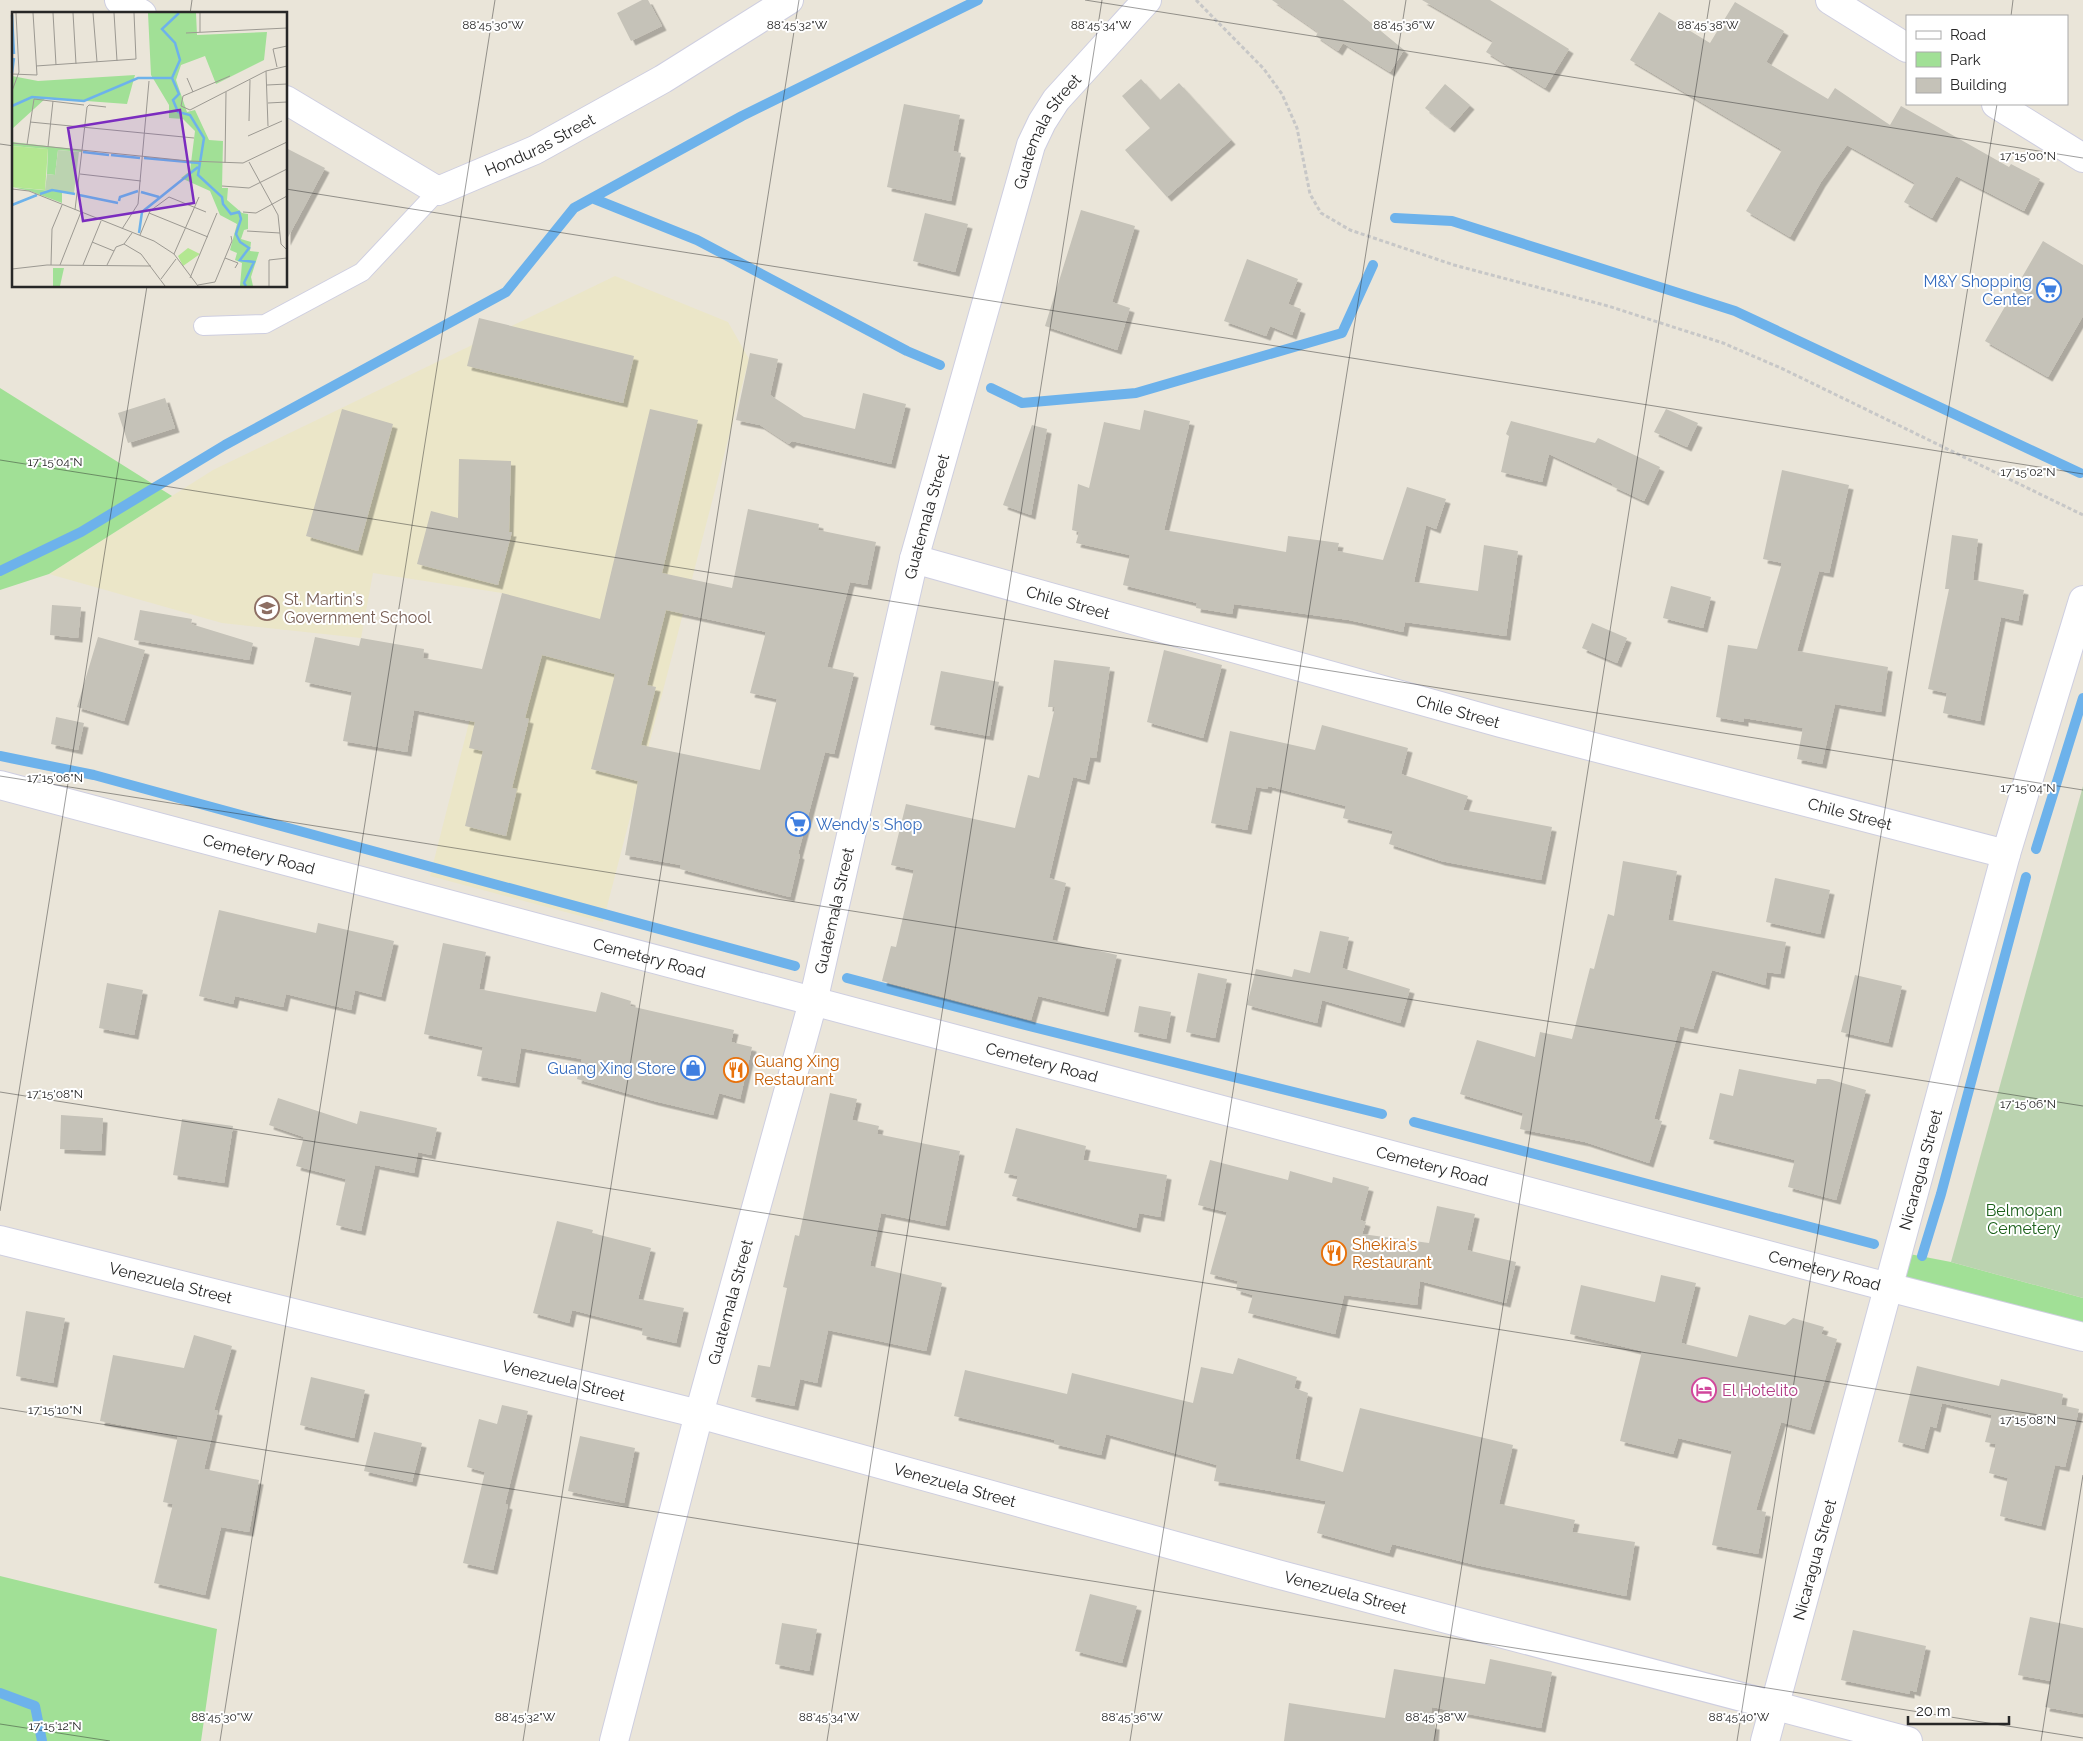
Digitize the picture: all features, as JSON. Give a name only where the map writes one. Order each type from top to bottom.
[{"type":"street","points":[[118,0],[139,12]]},
{"type":"street","name":"Honduras Street","points":[[438,191],[535,150],[664,79],[789,0]]},
{"type":"street","name":"Guatemala Street","points":[[614,1741],[699,1414],[814,1002],[914,558],[1031,145],[1042,122],[1056,100],[1147,0]]},
{"type":"street","points":[[1830,0],[1906,47]]},
{"type":"street","points":[[288,101],[438,191]]},
{"type":"street","points":[[1998,105],[2083,158]]},
{"type":"street","name":"Chile Street","points":[[914,558],[1501,723],[2006,854]]},
{"type":"street","name":"Nicaragua Street","points":[[1765,1741],[2006,854],[2083,600]]},
{"type":"street","name":"Cemetery Road","points":[[0,785],[1888,1287],[2083,1337]]},
{"type":"street","name":"Venezuela Street","points":[[0,1240],[699,1414],[1277,1574],[1908,1741]]},
{"type":"lane","points":[[203,326],[265,324],[362,272],[438,191]]},
{"type":"path","points":[[1196,0],[1264,69],[1282,94],[1297,128],[1310,194],[1322,213],[1350,230],[1454,265],[1608,306],[1723,343],[1783,369],[2083,514]]},
{"type":"shaded area","name":"St. Martin's Government School","points":[[615,276],[728,322],[749,359],[603,922],[430,876],[502,593],[373,573],[361,638],[222,623],[49,574],[213,470]]},
{"type":"green space","points":[[0,388],[172,496],[49,574],[0,590]]},
{"type":"green space","name":"Belmopan Cemetery","points":[[2083,786],[2083,1298],[1951,1262]]},
{"type":"green space","points":[[1899,1252],[1951,1262],[2083,1298],[2083,1338],[1895,1285]]},
{"type":"green space","points":[[0,1576],[217,1629],[201,1741],[0,1741]]},
{"type":"building","points":[[642,0],[648,0],[662,26],[631,41],[617,13]]},
{"type":"building","points":[[1272,0],[1343,0],[1404,50],[1390,72],[1343,43],[1338,51],[1316,36],[1318,32]]},
{"type":"building","points":[[1422,0],[1490,0],[1569,49],[1545,88],[1486,52],[1493,41]]},
{"type":"building","points":[[1735,2],[1784,31],[1766,62],[1828,99],[1835,88],[1890,125],[1901,106],[2009,167],[2011,164],[2040,179],[2024,211],[1956,176],[1932,218],[1904,202],[1915,183],[1847,145],[1821,182],[1790,237],[1746,211],[1782,150],[1630,60],[1659,12],[1710,43]]},
{"type":"building","points":[[1141,79],[1160,100],[1179,83],[1231,140],[1167,197],[1125,150],[1150,128],[1122,96]]},
{"type":"building","points":[[1445,84],[1470,105],[1450,128],[1425,108]]},
{"type":"building","points":[[904,104],[960,115],[953,151],[961,153],[951,201],[887,187]]},
{"type":"building","points":[[288,149],[325,168],[288,237]]},
{"type":"building","points":[[1081,210],[1135,226],[1112,302],[1130,308],[1117,350],[1045,326]]},
{"type":"building","points":[[925,213],[968,224],[955,272],[913,261]]},
{"type":"building","name":"M&Y Shopping Center","points":[[2043,241],[2083,265],[2083,316],[2048,377],[1985,341]]},
{"type":"building","points":[[1247,259],[1298,279],[1288,304],[1301,309],[1292,335],[1270,326],[1266,336],[1224,321]]},
{"type":"building","points":[[479,318],[634,356],[623,403],[467,366]]},
{"type":"building","points":[[750,353],[778,359],[770,395],[804,417],[855,429],[863,393],[906,404],[891,464],[792,441],[789,444],[760,425],[736,420]]},
{"type":"building","points":[[165,398],[175,428],[128,443],[118,413]]},
{"type":"building","points":[[342,409],[393,424],[358,551],[306,536]]},
{"type":"building","points":[[650,409],[698,420],[662,573],[732,588],[748,509],[819,524],[818,530],[876,542],[867,585],[850,582],[827,667],[854,673],[834,754],[825,752],[798,854],[800,855],[790,897],[680,869],[681,865],[625,855],[638,781],[591,769],[615,674],[542,655],[525,718],[529,719],[512,788],[517,789],[506,836],[465,826],[483,751],[469,748],[475,722],[414,710],[407,752],[343,741],[352,692],[305,682],[315,637],[359,646],[361,638],[424,649],[423,658],[482,669],[502,593],[600,619]],"holes":[[[666,610],[766,632],[750,693],[777,699],[760,770],[641,745],[656,687],[647,685]]]},
{"type":"building","points":[[1666,409],[1698,423],[1687,447],[1654,432]]},
{"type":"building","points":[[1144,410],[1190,421],[1164,530],[1286,552],[1288,536],[1339,543],[1337,551],[1383,560],[1407,487],[1446,499],[1436,529],[1426,525],[1414,582],[1478,591],[1484,545],[1518,551],[1506,636],[1405,622],[1403,632],[1349,620],[1234,604],[1232,614],[1196,608],[1197,603],[1123,585],[1130,555],[1076,543],[1079,532],[1072,530],[1078,484],[1089,488],[1104,422],[1140,430]]},
{"type":"building","points":[[1511,421],[1595,443],[1598,438],[1660,467],[1644,501],[1549,454],[1542,482],[1501,472],[1509,436],[1506,434]]},
{"type":"building","points":[[1032,425],[1047,429],[1031,515],[1003,505]]},
{"type":"building","points":[[459,459],[511,461],[509,532],[512,532],[498,585],[417,564],[431,511],[458,518]]},
{"type":"building","points":[[1782,470],[1849,485],[1829,573],[1819,571],[1797,651],[1888,667],[1881,712],[1835,704],[1822,764],[1797,759],[1803,728],[1744,718],[1744,722],[1716,717],[1728,645],[1757,649],[1782,563],[1763,559]]},
{"type":"building","points":[[1952,535],[1978,539],[1973,580],[2024,590],[2018,621],[2001,617],[1980,721],[1943,713],[1947,693],[1928,689],[1949,589],[1945,589]]},
{"type":"building","points":[[1671,586],[1711,597],[1703,628],[1663,618]]},
{"type":"building","points":[[52,605],[81,607],[78,638],[50,635]]},
{"type":"building","points":[[140,610],[192,619],[191,624],[253,643],[249,660],[134,640]]},
{"type":"building","points":[[1592,623],[1627,638],[1617,663],[1582,648]]},
{"type":"building","points":[[98,637],[145,650],[124,721],[77,707]]},
{"type":"building","points":[[1164,650],[1222,665],[1203,738],[1147,722]]},
{"type":"building","points":[[1054,660],[1110,667],[1096,758],[1090,757],[1085,780],[1073,777],[1049,878],[1066,883],[1052,940],[1117,955],[1104,1012],[1038,996],[1031,1020],[882,981],[891,946],[896,947],[914,870],[891,865],[906,804],[1015,828],[1028,775],[1039,778],[1055,707],[1048,707]]},
{"type":"building","points":[[941,671],[999,682],[989,736],[930,725]]},
{"type":"building","points":[[56,717],[84,723],[78,750],[51,744]]},
{"type":"building","points":[[1322,725],[1408,748],[1401,774],[1468,796],[1463,810],[1552,827],[1541,880],[1441,861],[1389,844],[1393,831],[1343,818],[1346,806],[1268,786],[1267,789],[1256,787],[1247,830],[1211,823],[1230,731],[1315,750]]},
{"type":"building","points":[[1623,861],[1677,871],[1668,920],[1786,942],[1780,974],[1767,972],[1765,985],[1712,970],[1693,1029],[1680,1026],[1654,1119],[1662,1121],[1649,1163],[1585,1142],[1520,1129],[1523,1113],[1460,1094],[1477,1040],[1535,1057],[1540,1032],[1572,1039],[1590,968],[1594,969],[1608,914],[1614,916]]},
{"type":"building","points":[[1775,878],[1830,890],[1820,934],[1766,922]]},
{"type":"building","points":[[219,910],[316,933],[318,923],[394,941],[381,997],[355,990],[351,1010],[286,994],[283,1007],[235,996],[233,1004],[199,996]]},
{"type":"building","points":[[1320,931],[1349,937],[1342,968],[1410,989],[1400,1023],[1322,1000],[1317,1023],[1247,1005],[1256,969],[1292,977],[1294,969],[1310,973]]},
{"type":"building","points":[[443,943],[486,952],[479,989],[596,1012],[601,992],[631,1001],[630,1006],[734,1030],[731,1042],[752,1047],[740,1099],[719,1093],[713,1115],[654,1101],[577,1079],[582,1059],[521,1048],[515,1083],[477,1076],[483,1047],[424,1034]]},
{"type":"building","points":[[1198,973],[1227,979],[1215,1038],[1186,1032]]},
{"type":"building","points":[[1855,975],[1902,986],[1888,1043],[1841,1032]]},
{"type":"building","points":[[107,983],[143,990],[134,1035],[99,1028]]},
{"type":"building","points":[[1139,1006],[1171,1012],[1166,1039],[1134,1032]]},
{"type":"building","points":[[1739,1069],[1816,1084],[1817,1079],[1829,1079],[1866,1090],[1836,1200],[1788,1187],[1795,1160],[1709,1139],[1720,1093],[1733,1096]]},
{"type":"building","points":[[830,1093],[857,1099],[852,1120],[879,1126],[877,1134],[960,1151],[945,1226],[881,1213],[870,1266],[942,1283],[926,1351],[828,1330],[817,1383],[800,1379],[794,1406],[751,1397],[758,1365],[770,1367],[787,1288],[783,1287],[795,1235],[799,1236]]},
{"type":"building","points":[[278,1098],[357,1124],[360,1111],[437,1128],[431,1155],[418,1152],[414,1173],[375,1165],[361,1231],[336,1225],[346,1179],[296,1166],[304,1137],[269,1125]]},
{"type":"building","points":[[61,1115],[103,1118],[101,1151],[60,1149]]},
{"type":"building","points":[[182,1119],[233,1126],[224,1183],[173,1175]]},
{"type":"building","points":[[1016,1128],[1086,1146],[1083,1160],[1167,1175],[1160,1217],[1139,1213],[1136,1228],[1012,1196],[1018,1176],[1004,1173]]},
{"type":"building","points":[[1210,1160],[1288,1180],[1290,1171],[1332,1183],[1333,1177],[1369,1187],[1360,1220],[1366,1222],[1362,1234],[1429,1243],[1437,1206],[1475,1214],[1467,1250],[1516,1262],[1506,1303],[1420,1281],[1417,1305],[1344,1295],[1335,1334],[1248,1313],[1253,1295],[1236,1290],[1238,1281],[1210,1274],[1227,1212],[1198,1205]]},
{"type":"building","points":[[557,1221],[593,1230],[592,1233],[651,1248],[638,1299],[684,1308],[676,1343],[642,1335],[643,1328],[572,1310],[569,1323],[533,1313]]},
{"type":"building","points":[[1661,1275],[1696,1283],[1681,1343],[1737,1357],[1749,1315],[1785,1325],[1793,1318],[1824,1327],[1821,1334],[1837,1339],[1810,1430],[1781,1422],[1756,1510],[1766,1512],[1758,1554],[1712,1545],[1732,1451],[1678,1438],[1673,1454],[1620,1441],[1642,1351],[1570,1334],[1581,1285],[1655,1302]]},
{"type":"building","points":[[26,1311],[65,1318],[53,1383],[16,1376]]},
{"type":"building","points":[[194,1335],[232,1346],[214,1410],[218,1411],[204,1469],[259,1480],[249,1532],[221,1527],[205,1595],[154,1583],[173,1504],[163,1502],[178,1436],[100,1421],[113,1355],[184,1368]]},
{"type":"building","points":[[1238,1358],[1297,1377],[1294,1388],[1308,1393],[1295,1459],[1343,1472],[1360,1408],[1513,1445],[1499,1504],[1575,1520],[1572,1532],[1635,1542],[1626,1596],[1476,1565],[1392,1544],[1389,1553],[1317,1533],[1326,1501],[1214,1481],[1217,1465],[1106,1434],[1101,1455],[1054,1444],[1055,1440],[954,1416],[965,1370],[1067,1394],[1072,1373],[1193,1403],[1201,1367],[1233,1374]]},
{"type":"building","points":[[1917,1366],[1999,1386],[2001,1379],[2063,1394],[2061,1405],[2079,1409],[2065,1467],[2055,1465],[2041,1526],[2000,1516],[2008,1478],[1989,1473],[1996,1444],[1985,1442],[1992,1415],[1942,1403],[1936,1428],[1930,1426],[1924,1449],[1898,1442]]},
{"type":"building","points":[[311,1377],[365,1390],[354,1438],[300,1425]]},
{"type":"building","points":[[502,1405],[528,1411],[505,1504],[508,1505],[493,1570],[463,1563],[485,1472],[467,1467],[479,1419],[497,1424]]},
{"type":"building","points":[[374,1432],[422,1443],[412,1482],[364,1471]]},
{"type":"building","points":[[580,1436],[635,1448],[624,1503],[568,1491]]},
{"type":"building","points":[[1090,1594],[1137,1606],[1122,1663],[1075,1651]]},
{"type":"building","points":[[2030,1617],[2083,1628],[2083,1714],[2045,1707],[2051,1681],[2018,1675]]},
{"type":"building","points":[[782,1623],[817,1629],[809,1671],[775,1664]]},
{"type":"building","points":[[1853,1630],[1926,1646],[1916,1692],[1910,1690],[1910,1694],[1841,1680]]},
{"type":"building","points":[[1490,1659],[1552,1672],[1541,1728],[1432,1707],[1429,1724],[1435,1725],[1434,1741],[1284,1741],[1289,1703],[1385,1718],[1394,1669],[1485,1684]]},
{"type":"waterway","points":[[0,571],[81,532],[225,445],[506,292],[574,208],[742,116],[978,0]]},
{"type":"waterway","points":[[592,198],[697,240],[907,351],[940,365]]},
{"type":"waterway","points":[[1395,218],[1452,221],[1735,311],[2080,473]]},
{"type":"waterway","points":[[991,388],[1022,403],[1136,393],[1342,333],[1373,265]]},
{"type":"waterway","points":[[2036,849],[2083,698]]},
{"type":"waterway","points":[[0,756],[94,775],[795,966]]},
{"type":"waterway","points":[[1922,1256],[1941,1194],[2026,877]]},
{"type":"waterway","points":[[847,978],[1033,1027],[1382,1114]]},
{"type":"waterway","points":[[1414,1122],[1874,1244]]},
{"type":"waterway","points":[[0,1693],[35,1706],[42,1741]]},
{"type":"place","name":"M&Y Shopping Center","points":[[2049,290]]},
{"type":"place","name":"St. Martin's Government School","points":[[267,608]]},
{"type":"place","name":"Wendy's Shop","points":[[798,824]]},
{"type":"place","name":"Guang Xing Store","points":[[693,1068]]},
{"type":"place","name":"Guang Xing Restaurant","points":[[736,1070]]},
{"type":"place","name":"Shekira's Restaurant","points":[[1334,1253]]},
{"type":"place","name":"El Hotelito","points":[[1704,1390]]}]
